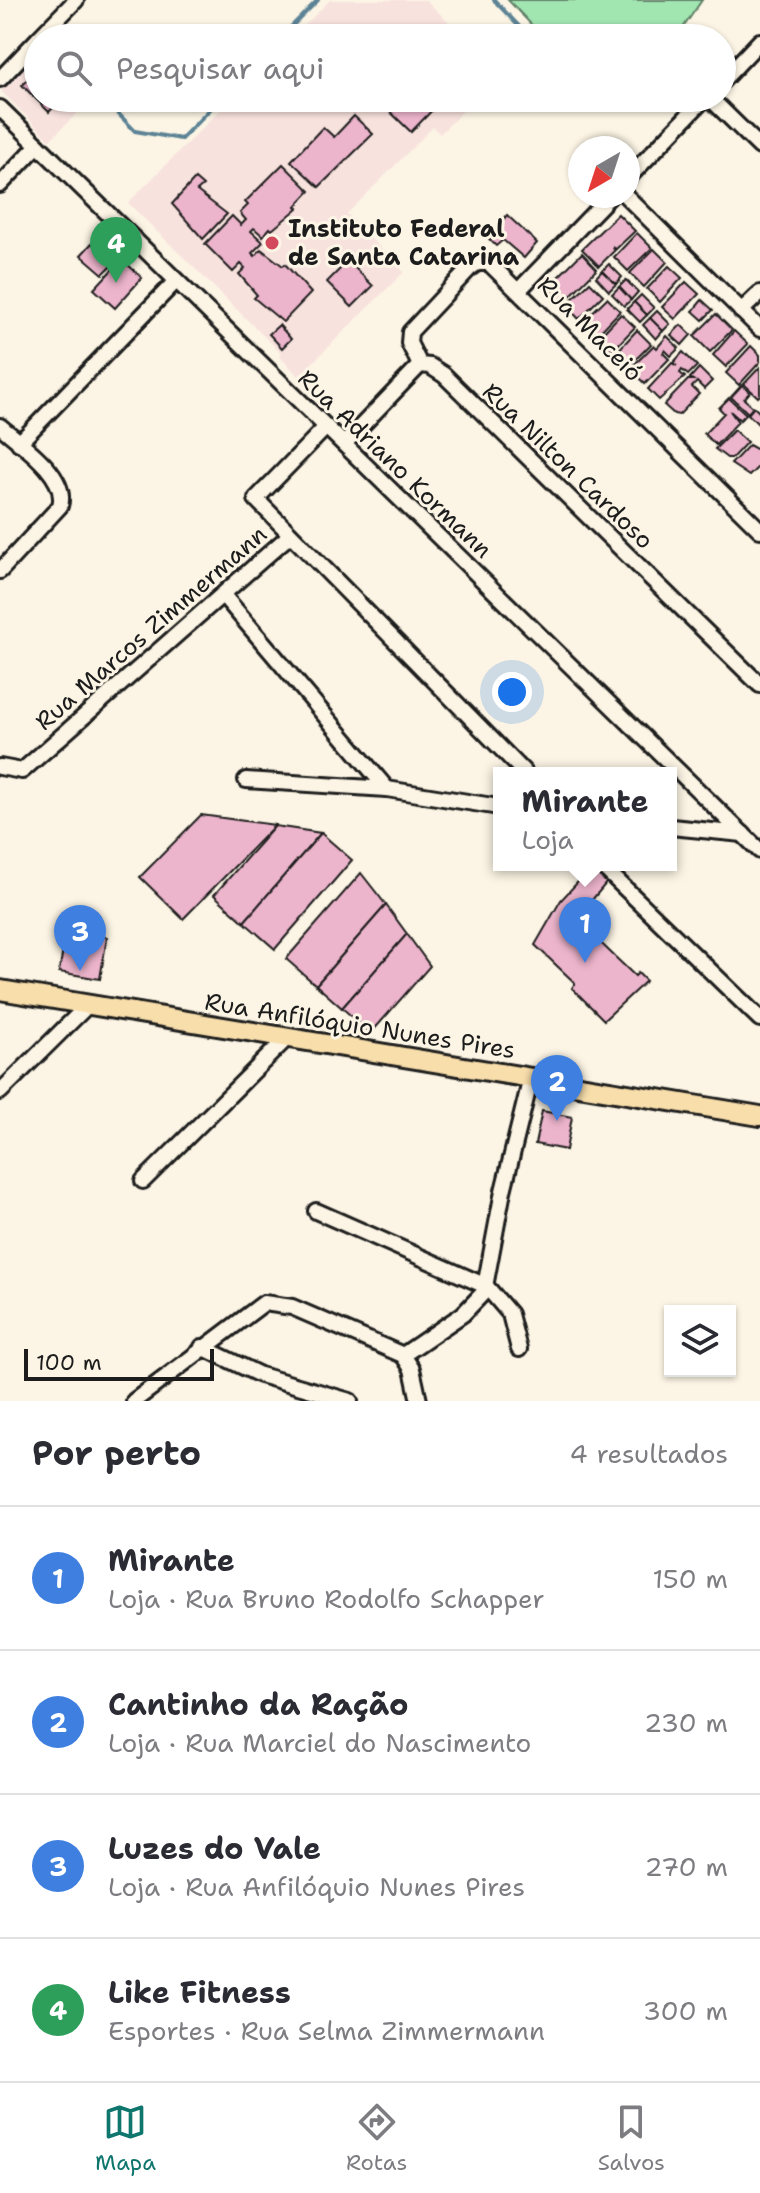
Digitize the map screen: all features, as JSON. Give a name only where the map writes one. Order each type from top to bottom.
[{"type":"main road","name":"Rua Anfilóquio Nunes Pires","points":[[0,990],[760,1116]]},
{"type":"street","points":[[53,24],[76,0]]},
{"type":"street","points":[[736,66],[760,41]]},
{"type":"street","points":[[0,79],[24,54]]},
{"type":"street","name":"Rua Adriano Kormann","points":[[0,108],[674,767]]},
{"type":"street","points":[[640,166],[694,112]]},
{"type":"street","points":[[723,112],[760,147]]},
{"type":"street","points":[[0,185],[38,145]]},
{"type":"street","points":[[519,290],[598,208]]},
{"type":"street","points":[[638,208],[760,329]]},
{"type":"street","name":"Rua Maceió","points":[[420,365],[409,343],[410,332],[473,265],[482,262],[493,265],[760,530]]},
{"type":"street","points":[[19,443],[176,281]]},
{"type":"street","points":[[741,311],[760,293]]},
{"type":"street","points":[[344,444],[420,365]]},
{"type":"street","name":"Rua Nilton Cardoso","points":[[420,365],[430,366],[444,375],[760,685]]},
{"type":"street","points":[[0,426],[56,479],[63,497],[55,513],[0,571]]},
{"type":"street","points":[[326,427],[256,499],[519,767]]},
{"type":"street","name":"Rua Marcos Zimmermann","points":[[0,767],[22,771],[290,535]]},
{"type":"street","points":[[223,595],[387,789]]},
{"type":"street","name":"Rua Adriano Kormann","points":[[677,769],[760,851]]},
{"type":"street","points":[[246,780],[387,789],[493,806]]},
{"type":"street","points":[[677,828],[743,834]]},
{"type":"street","points":[[607,871],[760,1019]]},
{"type":"street","points":[[0,1092],[89,1004]]},
{"type":"street","points":[[143,1181],[287,1038]]},
{"type":"street","points":[[403,1355],[463,1314],[486,1286],[503,1191],[531,1078]]},
{"type":"street","points":[[316,1211],[486,1286],[510,1314],[519,1349]]},
{"type":"street","points":[[134,1401],[252,1309],[276,1302],[403,1355],[412,1369],[419,1401]]},
{"type":"street","points":[[202,1347],[260,1375],[350,1401]]},
{"type":"shaded area","points":[[330,0],[426,0],[451,24],[306,24]]},
{"type":"shaded area","points":[[24,68],[24,112],[78,112],[50,140],[1,91]]},
{"type":"shaded area","name":"Instituto Federal de Santa Catarina","points":[[218,112],[462,112],[440,134],[433,127],[347,214],[404,272],[299,376],[280,357],[281,353],[128,203]]},
{"type":"green space","points":[[508,0],[702,0],[686,24],[531,24]]},
{"type":"building","points":[[390,112],[430,112],[411,132]]},
{"type":"building","points":[[354,116],[373,134],[319,187],[291,161],[323,127],[334,137]]},
{"type":"building","points":[[283,164],[310,191],[296,206],[298,208],[272,230],[270,228],[263,236],[254,228],[251,231],[263,242],[252,253],[255,256],[261,249],[283,266],[285,264],[311,293],[283,322],[254,298],[257,295],[239,274],[245,268],[241,264],[233,272],[205,244],[232,216],[241,225],[246,220],[240,213],[248,205],[245,202]]},
{"type":"building","points":[[195,179],[203,186],[197,191],[227,214],[203,239],[172,204]]},
{"type":"building","points":[[618,214],[635,231],[616,249],[612,247],[615,250],[599,266],[582,249]]},
{"type":"building","points":[[507,215],[537,243],[524,258],[503,240],[496,246],[489,239]]},
{"type":"building","points":[[637,233],[652,248],[628,271],[614,257]]},
{"type":"building","points":[[92,243],[114,263],[103,274],[81,255]]},
{"type":"building","points":[[654,249],[667,262],[644,287],[630,273]]},
{"type":"building","points":[[582,253],[597,269],[563,303],[548,287]]},
{"type":"building","points":[[122,259],[142,278],[115,308],[94,289]]},
{"type":"building","points":[[348,261],[373,286],[352,307],[327,282]]},
{"type":"building","points":[[609,264],[622,277],[616,284],[602,271]]},
{"type":"building","points":[[669,266],[682,278],[660,302],[647,289]]},
{"type":"building","points":[[602,271],[616,284],[609,291],[596,277]]},
{"type":"building","points":[[626,280],[638,292],[631,300],[619,287]]},
{"type":"building","points":[[590,282],[603,295],[579,319],[566,305]]},
{"type":"building","points":[[686,282],[699,294],[675,319],[662,307]]},
{"type":"building","points":[[619,287],[631,300],[624,306],[612,294]]},
{"type":"building","points":[[641,295],[654,308],[647,315],[634,302]]},
{"type":"building","points":[[607,298],[620,311],[596,336],[582,322]]},
{"type":"building","points":[[702,300],[713,310],[703,320],[693,311]]},
{"type":"building","points":[[634,302],[647,315],[640,322],[627,309]]},
{"type":"building","points":[[657,311],[670,324],[663,331],[650,318]]},
{"type":"building","points":[[621,314],[635,327],[612,351],[598,338]]},
{"type":"building","points":[[716,314],[732,330],[710,352],[694,336]]},
{"type":"building","points":[[650,318],[663,331],[656,339],[643,325]]},
{"type":"building","points":[[279,325],[291,339],[282,348],[269,334]]},
{"type":"building","points":[[681,325],[691,335],[682,345],[671,335]]},
{"type":"building","points":[[637,330],[651,344],[628,367],[615,354]]},
{"type":"building","points":[[734,331],[748,344],[726,367],[713,355]]},
{"type":"building","points":[[667,336],[679,348],[671,356],[665,350],[663,353],[669,359],[645,384],[630,369]]},
{"type":"building","points":[[751,346],[760,355],[760,362],[739,385],[726,373]]},
{"type":"building","points":[[683,352],[697,366],[688,375],[682,370],[680,373],[685,377],[659,400],[648,389],[672,363],[677,366],[673,363]]},
{"type":"building","points":[[760,367],[760,395],[758,397],[744,384]]},
{"type":"building","points":[[699,368],[712,381],[704,389],[697,382],[692,387],[699,394],[679,415],[674,414],[664,405],[688,380],[693,380],[690,378]]},
{"type":"building","points":[[742,385],[750,392],[744,399],[753,407],[748,413],[731,397]]},
{"type":"building","points":[[729,398],[746,414],[740,420],[730,411],[738,422],[716,445],[704,434],[724,413],[719,408]]},
{"type":"building","points":[[754,407],[760,413],[760,426],[748,414]]},
{"type":"building","points":[[734,430],[747,442],[732,458],[727,458],[715,449]]},
{"type":"building","points":[[749,445],[760,451],[760,465],[749,476],[731,464]]},
{"type":"building","points":[[201,815],[275,825],[183,919],[140,877]]},
{"type":"building","points":[[275,826],[321,833],[244,922],[214,895]]},
{"type":"building","points":[[321,833],[352,860],[275,949],[244,922]]},
{"type":"building","points":[[588,871],[594,871],[607,882],[581,913],[587,918],[582,925],[635,976],[638,973],[646,981],[604,1020],[572,988],[575,983],[535,945],[561,900]]},
{"type":"building","points":[[361,873],[386,905],[316,985],[286,959]]},
{"type":"building","points":[[386,905],[407,934],[342,1008],[316,985]]},
{"type":"building","points":[[82,933],[107,937],[100,979],[59,972],[63,950],[78,953]]},
{"type":"building","points":[[407,934],[430,966],[371,1033],[342,1008]]},
{"type":"building","points":[[542,1111],[572,1117],[566,1150],[535,1144]]},
{"type":"waterway","points":[[294,24],[318,0]]},
{"type":"waterway","points":[[494,0],[517,24]]},
{"type":"waterway","points":[[117,112],[135,131],[181,139],[207,112]]},
{"type":"place","name":"Instituto Federal de Santa Catarina","points":[[272,243]]},
{"type":"place","name":"Like Fitness","points":[[116,283]]},
{"type":"place","name":"Mirante","points":[[585,963]]},
{"type":"place","name":"Luzes do Vale","points":[[80,971]]},
{"type":"place","name":"Cantinho da Ração","points":[[557,1121]]}]
